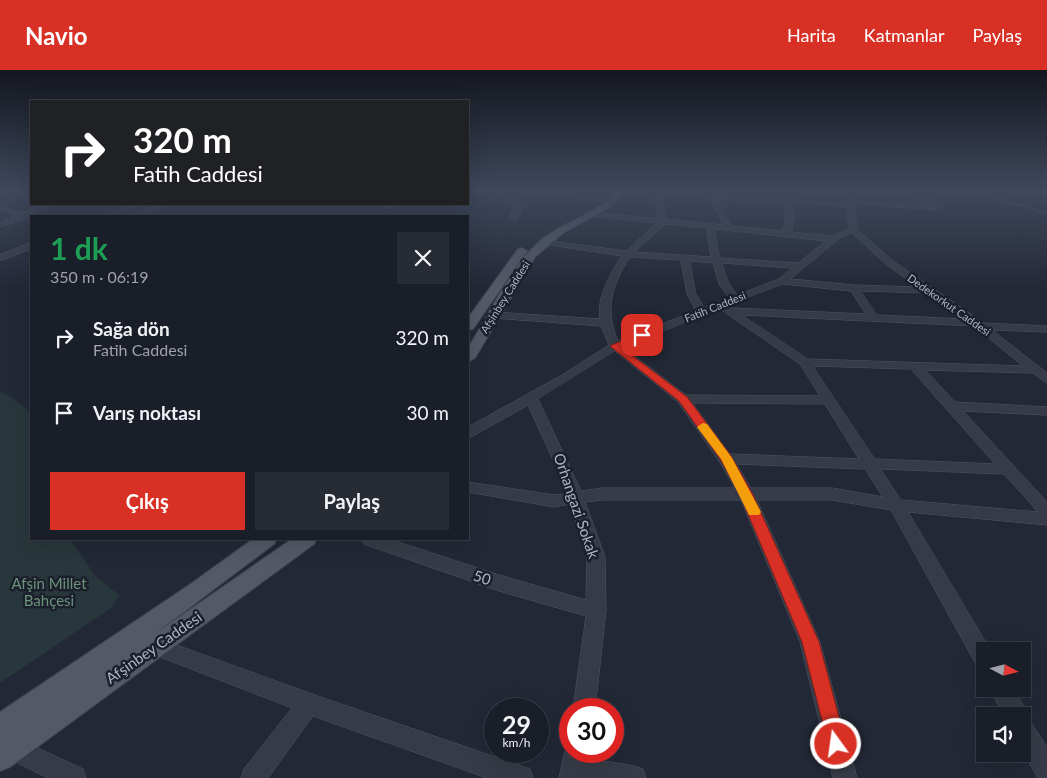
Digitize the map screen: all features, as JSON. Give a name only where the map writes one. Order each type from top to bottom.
[{"type":"main road","name":"Afşinbey Caddesi","points":[[469,325],[522,251],[533,240],[560,223]]},
{"type":"main road","name":"Afşinbey Caddesi","points":[[469,356],[531,255],[544,242],[572,223]]},
{"type":"main road","name":"Afşinbey Caddesi","points":[[4,744],[200,589],[266,540]]},
{"type":"main road","name":"Afşinbey Caddesi","points":[[4,744],[157,646],[306,540]]},
{"type":"street","points":[[662,223],[628,254],[609,290],[604,314],[606,324],[615,346],[683,399],[726,458],[747,495],[810,642],[845,778]]},
{"type":"street","points":[[675,223],[710,226],[726,223]]},
{"type":"street","points":[[726,223],[788,229],[834,239]]},
{"type":"street","points":[[788,229],[789,223]]},
{"type":"street","points":[[788,229],[851,227],[851,223]]},
{"type":"street","points":[[710,226],[717,260],[727,292],[728,305],[805,362],[896,505],[976,645]]},
{"type":"street","name":"Fatih Caddesi","points":[[508,411],[615,346],[728,305],[782,281],[851,227]]},
{"type":"street","name":"Dedekorkut Caddesi","points":[[851,227],[877,253],[926,290],[979,324],[1041,370],[1047,379]]},
{"type":"street","points":[[544,242],[628,254],[800,266]]},
{"type":"street","points":[[0,258],[30,246]]},
{"type":"street","points":[[685,258],[691,293],[696,307],[703,313]]},
{"type":"street","points":[[782,281],[854,288],[926,290]]},
{"type":"street","points":[[854,288],[874,318]]},
{"type":"street","points":[[728,305],[874,318],[1047,329]]},
{"type":"street","points":[[493,315],[606,324]]},
{"type":"street","points":[[805,362],[1041,370]]},
{"type":"street","points":[[916,366],[1047,512]]},
{"type":"street","name":"Orhangazi Sokak","points":[[531,398],[568,475],[596,557],[596,611],[585,698]]},
{"type":"street","points":[[683,399],[830,400]]},
{"type":"street","points":[[951,406],[1047,411]]},
{"type":"street","points":[[469,432],[508,411]]},
{"type":"street","points":[[469,424],[508,411]]},
{"type":"street","points":[[726,458],[869,462],[1007,469]]},
{"type":"street","points":[[469,487],[554,501],[575,497],[660,492],[747,495],[832,494],[896,505],[1047,519]]},
{"type":"street","name":"50","points":[[373,540],[480,577],[596,611]]},
{"type":"street","points":[[157,646],[309,704],[521,778]]},
{"type":"street","points":[[253,778],[309,704]]},
{"type":"street","points":[[1031,742],[1047,770]]},
{"type":"street","points":[[4,744],[74,778]]},
{"type":"street","points":[[574,766],[634,778]]},
{"type":"green space","name":"Afşin Millet Bahçesi","points":[[0,391],[20,403],[30,413],[30,540],[71,540],[96,577],[119,595],[111,608],[0,683]]},
{"type":"slow traffic","points":[[703,427],[726,458],[747,495],[754,512]]},
{"type":"route","points":[[642,335],[615,346],[683,399],[726,458],[747,495],[810,642],[836,744]]}]
